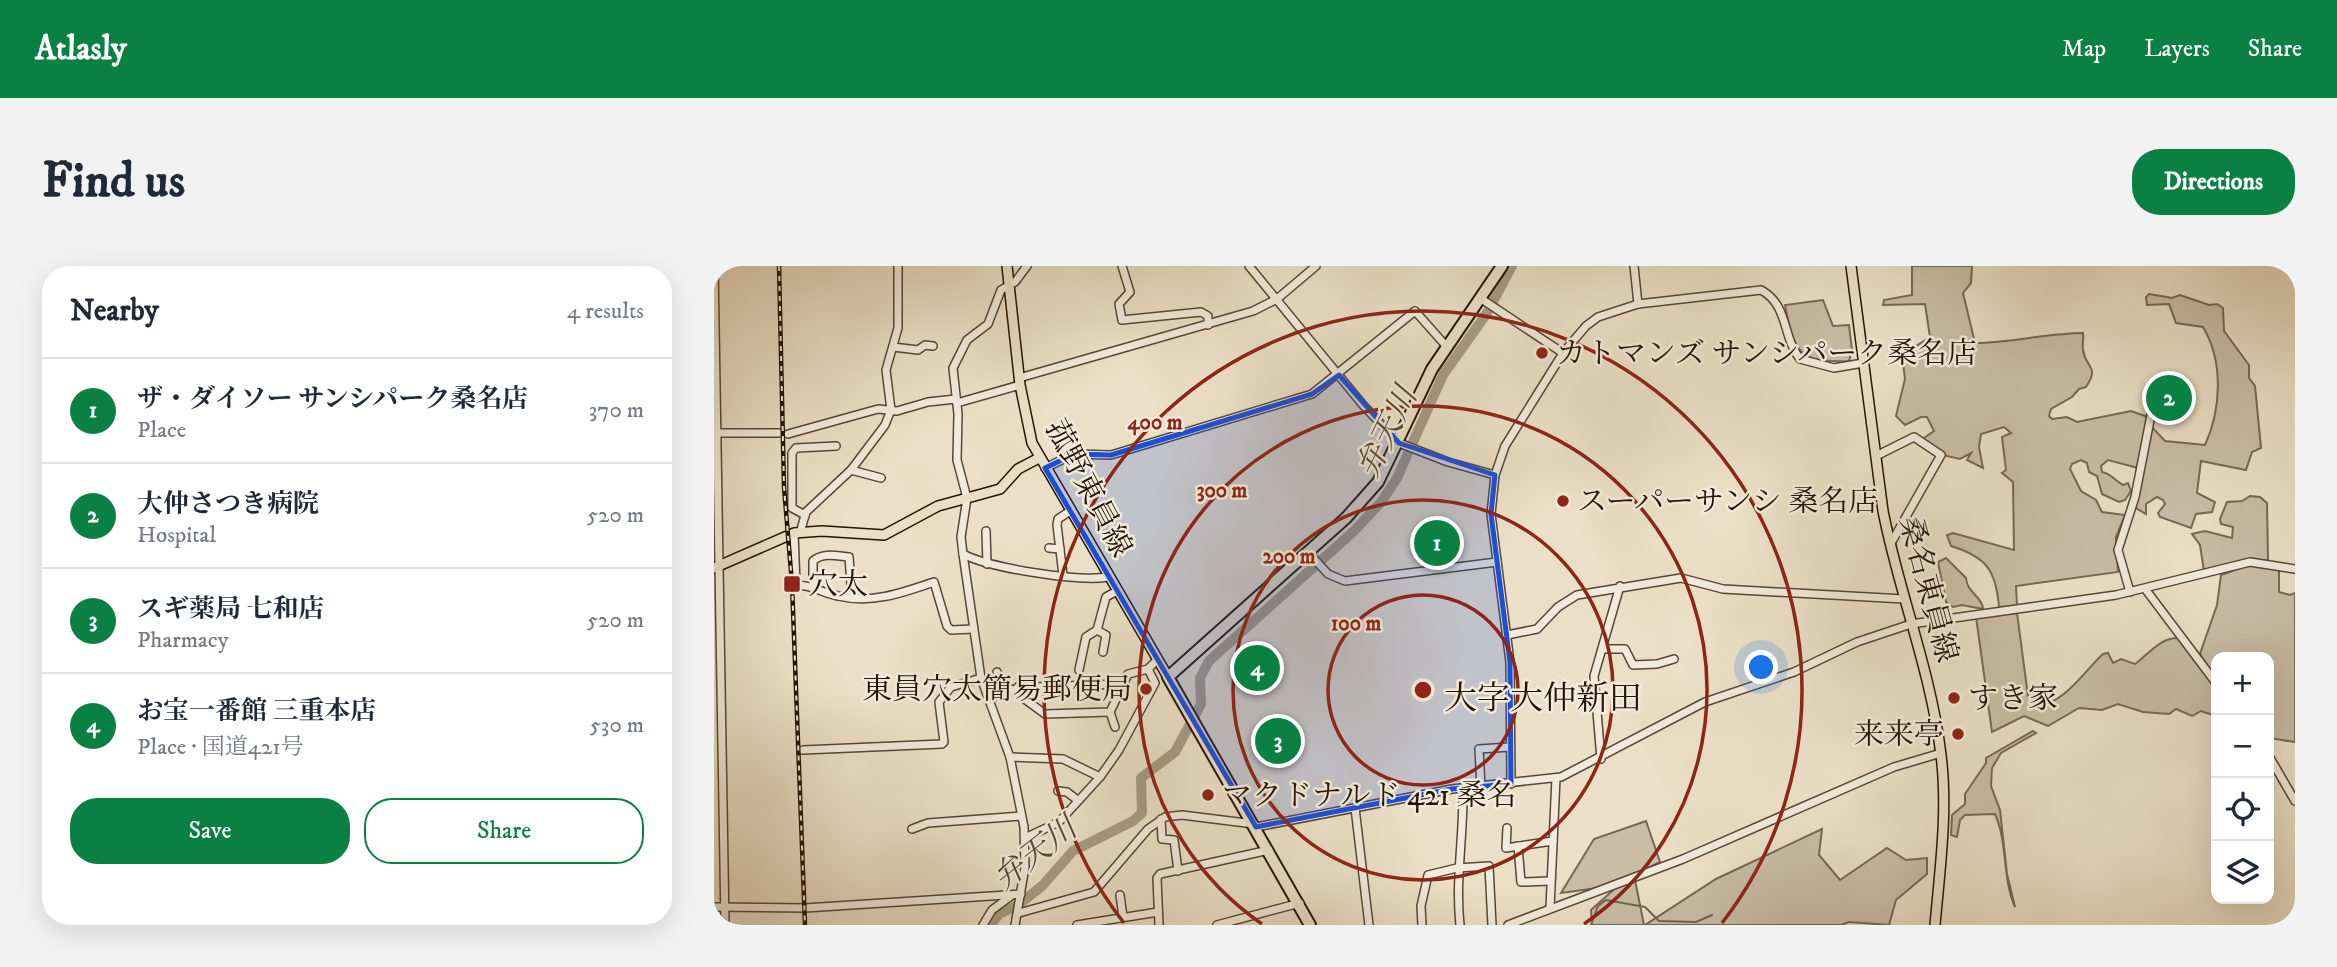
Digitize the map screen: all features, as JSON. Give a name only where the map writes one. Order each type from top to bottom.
[{"type":"highway","points":[[1310,925],[1300,903],[1168,677],[1311,555],[1367,495],[1402,444],[1432,369],[1483,300],[1502,266]]},
{"type":"main road","name":"菰野東員線","points":[[1007,266],[1025,418],[1040,458],[1168,677]]},
{"type":"main road","name":"桑名東員線","points":[[1852,266],[1863,363],[1890,545],[1929,683],[1941,753],[1943,837],[1935,925]]},
{"type":"main road","points":[[716,567],[797,533],[878,536],[937,506],[1000,489],[1018,470],[1040,458]]},
{"type":"street","points":[[714,266],[718,774],[725,925]]},
{"type":"street","points":[[898,266],[898,328],[886,370],[891,411],[885,425],[851,470],[805,515],[797,533],[796,585],[813,586],[833,595],[884,599],[934,582],[947,626],[951,630],[974,629]]},
{"type":"street","points":[[1015,925],[1019,911],[1018,895],[1025,838],[1010,758],[981,678],[963,554],[962,525],[967,498],[957,460],[956,401],[952,379],[955,361],[967,341],[988,324],[1001,290],[1014,282],[1027,266]]},
{"type":"street","points":[[1122,266],[1130,292],[1119,304],[1122,320],[1201,312],[1208,316],[1208,326]]},
{"type":"street","points":[[1249,266],[1339,375],[1402,444],[1495,475]]},
{"type":"street","points":[[788,433],[877,409],[891,411],[956,401],[1208,326],[1253,311],[1277,299],[1316,266]]},
{"type":"street","points":[[1634,266],[1638,304]]},
{"type":"street","points":[[1511,784],[1510,662],[1491,514],[1495,475],[1509,439],[1563,353],[1586,326],[1598,317],[1638,304],[1761,290],[1770,295],[1781,308],[1790,344],[1800,359],[1834,368],[1863,363]]},
{"type":"street","points":[[1483,300],[1563,353]]},
{"type":"street","points":[[1045,468],[1074,454],[1111,455],[1312,394],[1339,375],[1415,311],[1447,347]]},
{"type":"street","points":[[893,347],[918,350],[925,345],[933,346]]},
{"type":"street","points":[[2130,592],[2118,550],[2135,497],[2152,410]]},
{"type":"street","points":[[715,433],[779,433]]},
{"type":"street","points":[[1876,456],[1914,438],[1941,455],[1890,545]]},
{"type":"street","points":[[805,515],[792,508],[792,453],[796,448],[836,446]]},
{"type":"street","points":[[851,470],[881,478]]},
{"type":"street","points":[[1063,575],[1058,519],[1070,511]]},
{"type":"street","points":[[986,531],[987,564]]},
{"type":"street","points":[[1048,548],[1060,549]]},
{"type":"street","points":[[963,554],[987,564],[1063,575],[1108,577]]},
{"type":"street","points":[[813,586],[813,561],[816,558],[822,555],[849,556],[852,597]]},
{"type":"street","points":[[1311,555],[1333,577],[1350,581],[1497,562]]},
{"type":"street","points":[[1019,911],[1094,892],[1148,830],[1161,819],[1182,815],[1255,825],[1463,788],[1556,778],[1601,759],[1706,702],[1794,672],[1857,642],[1911,624],[2146,590],[2250,562],[2295,569]]},
{"type":"street","points":[[1507,635],[1537,629],[1558,607],[1577,595],[1620,586],[1688,579],[1723,589],[1904,599]]},
{"type":"street","points":[[1601,759],[1595,664],[1603,649],[1614,599],[1620,586]]},
{"type":"street","points":[[2146,590],[2211,676]]},
{"type":"street","points":[[1079,670],[1086,637],[1097,630],[1105,600],[1117,591]]},
{"type":"street","points":[[1097,630],[1106,635],[1103,652]]},
{"type":"street","points":[[1603,649],[1625,649],[1633,665],[1674,659]]},
{"type":"street","points":[[1115,727],[1110,712],[1128,674],[1148,669],[1158,659]]},
{"type":"street","points":[[1025,838],[1059,822],[1076,799],[1100,777],[1119,750],[1154,683],[1148,669]]},
{"type":"street","points":[[998,672],[1003,691]]},
{"type":"street","points":[[803,750],[942,744],[944,742],[939,702],[951,687],[981,678]]},
{"type":"street","points":[[1014,691],[1025,680],[1035,687],[1122,684]]},
{"type":"street","points":[[989,699],[1003,691],[1014,691],[1045,714],[1110,712]]},
{"type":"street","points":[[1481,787],[1479,749],[1510,747]]},
{"type":"street","points":[[1508,925],[1668,865],[1894,767],[1941,753]]},
{"type":"street","points":[[1010,758],[1063,759],[1100,777]]},
{"type":"street","points":[[2274,765],[2295,801]]},
{"type":"street","points":[[1550,908],[1556,778]]},
{"type":"street","points":[[1460,925],[1456,896],[1461,868],[1463,788]]},
{"type":"street","points":[[1058,791],[1067,792],[1076,799]]},
{"type":"street","points":[[1355,808],[1369,925]]},
{"type":"street","points":[[912,829],[928,823],[1021,816]]},
{"type":"street","points":[[1161,819],[1162,839],[1174,840],[1178,871]]},
{"type":"street","points":[[1507,828],[1506,848],[1553,841]]},
{"type":"street","points":[[1518,846],[1521,882],[1550,881]]},
{"type":"street","points":[[1159,925],[1157,878],[1160,874],[1269,850]]},
{"type":"street","points":[[1422,925],[1421,906],[1428,874],[1489,866],[1492,925]]},
{"type":"street","points":[[714,907],[810,908],[1018,895]]},
{"type":"street","points":[[983,925],[999,903],[1018,895]]},
{"type":"street","points":[[1120,895],[1123,917]]},
{"type":"street","points":[[1217,925],[1300,903]]},
{"type":"street","points":[[1077,925],[1110,922],[1123,917],[1158,912]]},
{"type":"highlighted area","points":[[1339,375],[1399,443],[1495,475],[1491,514],[1510,662],[1511,784],[1452,789],[1256,827],[1045,468],[1074,454],[1111,455],[1312,394]]},
{"type":"shaded area","points":[[1912,266],[1972,266],[1971,283],[1963,293],[1975,343],[2083,333],[2083,350],[2092,375],[2086,387],[2051,409],[2049,416],[2052,419],[2067,417],[2077,422],[2131,411],[2148,417],[2138,468],[2108,460],[2101,466],[2102,472],[2123,485],[2128,483],[2131,491],[2125,500],[2119,502],[2102,494],[2097,476],[2089,472],[2087,463],[2081,460],[2072,464],[2070,469],[2081,491],[2096,500],[2102,512],[2125,515],[2116,537],[2118,572],[2016,586],[2017,606],[1999,607],[1995,584],[1987,567],[1973,555],[1951,546],[1947,535],[1953,533],[2014,550],[2013,482],[2002,473],[2006,470],[2002,437],[2011,433],[2004,427],[1981,434],[1979,447],[1983,468],[1967,460],[1971,453],[1960,459],[1947,456],[1921,440],[1934,431],[1927,417],[1905,425],[1896,416],[1905,379],[1902,355],[1930,337],[1925,304],[1883,305],[1884,300],[1912,295]]},
{"type":"shaded area","points":[[2149,294],[2172,298],[2180,295],[2223,308],[2224,331],[2249,365],[2249,378],[2255,386],[2261,448],[2252,452],[2246,470],[2201,461],[2197,493],[2215,502],[2212,512],[2196,514],[2191,528],[2160,517],[2158,513],[2165,504],[2157,497],[2146,504],[2146,514],[2134,507],[2152,427],[2165,441],[2205,445],[2217,402],[2217,370],[2210,341],[2203,327],[2176,323],[2169,304],[2147,305],[2146,297]]},
{"type":"shaded area","points":[[1823,300],[1833,326],[1849,325],[1852,350],[1849,361],[1809,357],[1796,344],[1785,305]]},
{"type":"shaded area","points":[[2250,496],[2260,497],[2267,503],[2268,560],[2204,571],[2200,545],[2192,534],[2205,531],[2232,538],[2233,527],[2221,524],[2220,519],[2227,502],[2242,501]]},
{"type":"shaded area","points":[[1946,558],[1966,578],[1983,609],[1962,605],[1953,607],[1946,602],[1938,562]]},
{"type":"shaded area","points":[[2249,565],[2279,569],[2279,592],[2290,595],[2295,593],[2295,742],[2274,739],[2274,652],[2211,652],[2211,672],[2200,654],[2217,605],[2221,575]]},
{"type":"shaded area","points":[[2017,613],[2028,696],[2037,704],[2046,704],[2064,694],[2103,654],[2108,653],[2113,663],[2121,659],[2135,664],[2160,643],[2179,638],[2211,681],[2211,714],[2201,711],[2192,716],[2176,709],[2169,714],[2143,712],[2118,704],[2102,710],[2079,708],[2048,726],[2024,716],[1992,732],[1976,617]]},
{"type":"shaded area","points":[[2033,731],[2036,733],[2001,753],[1992,768],[1991,786],[2000,810],[2007,874],[2015,907],[2008,884],[2002,837],[1995,814],[1965,815],[1960,820],[1957,837],[1951,835],[1952,815],[1965,804],[1965,794],[1986,763],[1986,758]]},
{"type":"shaded area","points":[[1646,821],[1660,862],[1634,875],[1644,925],[1592,925],[1591,910],[1619,885],[1561,893],[1594,839]]},
{"type":"shaded area","points":[[1822,829],[1819,855],[1840,880],[1887,848],[1906,860],[1927,858],[1927,874],[1896,900],[1889,925],[1849,922],[1841,925],[1645,925],[1716,879]]},
{"type":"waterway","name":"弁天川","points":[[991,925],[999,914],[1018,905],[1042,886],[1073,851],[1133,821],[1142,813],[1141,778],[1175,752],[1201,704],[1200,678],[1209,661],[1354,531],[1382,501],[1397,478],[1443,375],[1487,313],[1512,266]]},
{"type":"waterway","points":[[1591,925],[1598,906],[1606,900],[1645,907],[1659,921],[1696,922],[1712,915]]},
{"type":"railway","points":[[779,266],[784,487],[792,584],[805,925]]},
{"type":"place","name":"カトマンズ サンシパーク桑名店","points":[[1542,353]]},
{"type":"place","name":"大仲さつき病院","points":[[2169,398]]},
{"type":"place","name":"スーパーサンシ 桑名店","points":[[1563,501]]},
{"type":"place","name":"ザ・ダイソー サンシパーク桑名店","points":[[1437,543]]},
{"type":"place","name":"穴太","points":[[792,584]]},
{"type":"place","name":"お宝一番館 三重本店","points":[[1257,668]]},
{"type":"place","name":"東員穴太簡易郵便局","points":[[1146,689]]},
{"type":"place","name":"すき家","points":[[1954,698]]},
{"type":"place","name":"来来亭","points":[[1958,734]]},
{"type":"place","name":"スギ薬局 七和店","points":[[1278,741]]},
{"type":"place","name":"マクドナルド 421 桑名","points":[[1208,795]]},
{"type":"district","name":"大字大仲新田","points":[[1543,697]]}]
